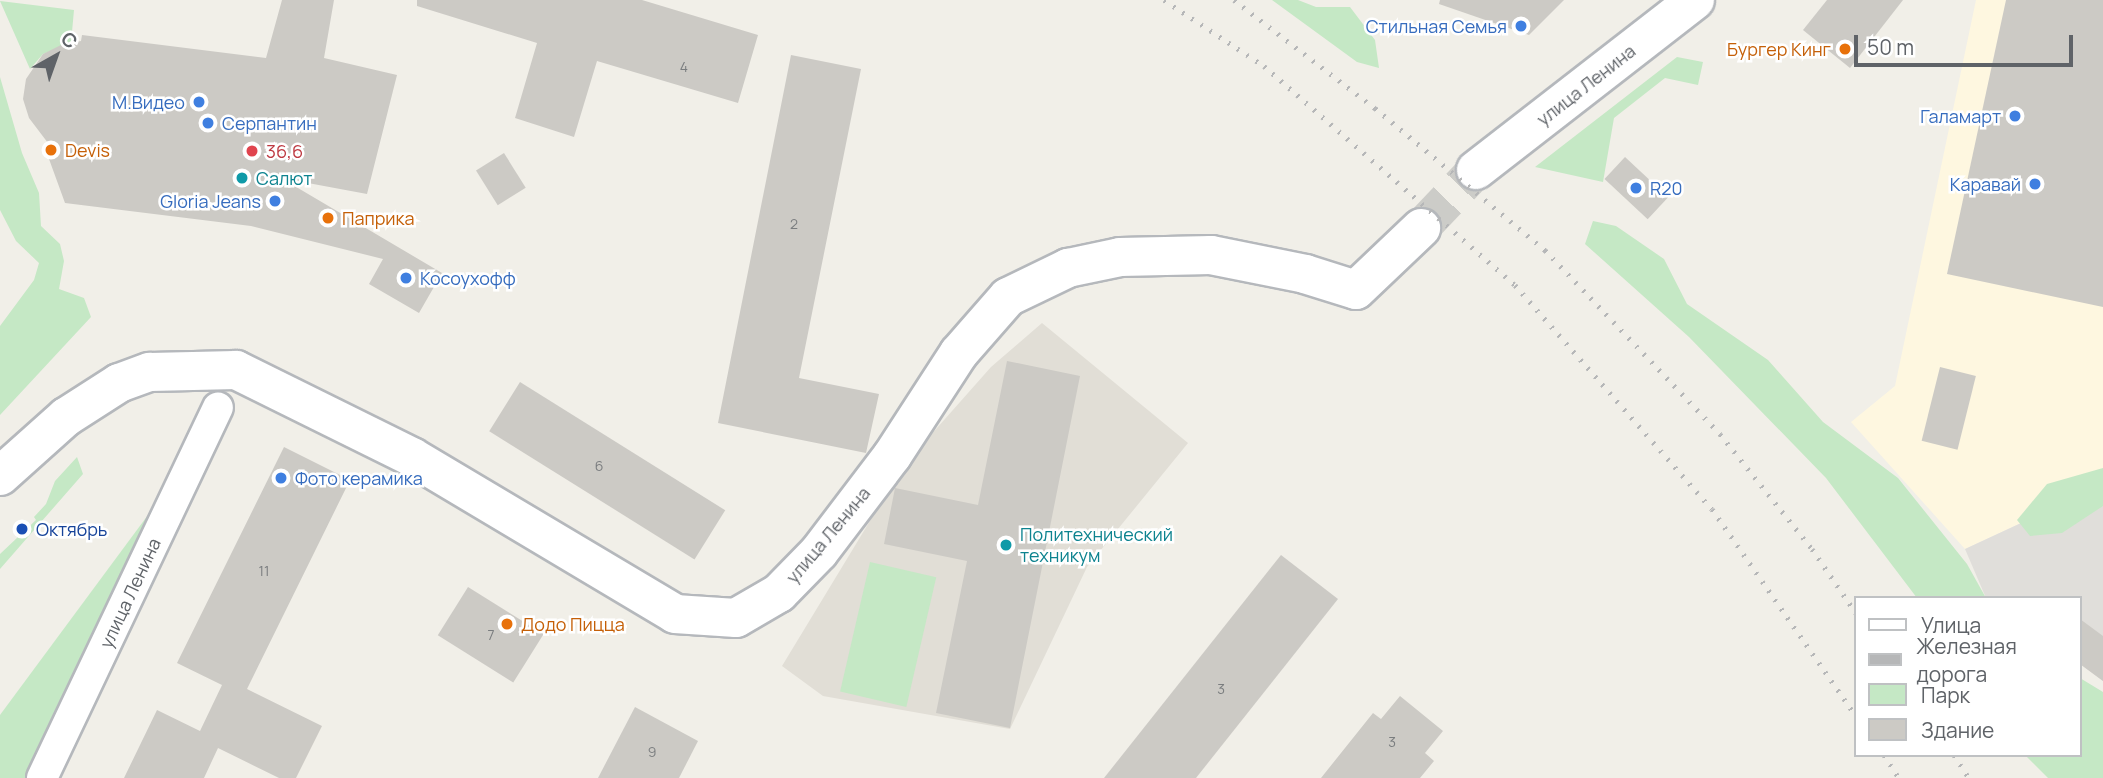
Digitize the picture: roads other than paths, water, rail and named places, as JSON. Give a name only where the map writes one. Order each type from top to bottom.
[{"type":"street","name":"улица Ленина","points":[[1476,170],[1695,0]]},
{"type":"street","name":"улица Ленина","points":[[0,476],[66,416],[119,383],[150,372],[236,370],[412,457],[674,614],[736,618],[779,593],[819,552],[892,456],[959,353],[1008,297],[1068,268],[1120,257],[1211,256],[1305,274],[1356,290],[1421,228]]},
{"type":"street","name":"улица Ленина","points":[[42,778],[218,408]]},
{"type":"tunnel","points":[[1421,228],[1476,170]]},
{"type":"railway","points":[[1164,0],[1264,66],[1515,285],[1712,509],[1854,713]]},
{"type":"railway","points":[[1234,0],[1375,108],[1545,250],[1720,434],[1812,549],[1854,610]]},
{"type":"railway","points":[[1885,757],[1899,778]]},
{"type":"railway","points":[[1955,757],[1969,778]]},
{"type":"place","name":"Стильная Семья","points":[[1521,26]]},
{"type":"place","name":"Бургер Кинг","points":[[1845,49]]},
{"type":"place","name":"М.Видео","points":[[199,102]]},
{"type":"place","name":"Галамарт","points":[[2015,116]]},
{"type":"place","name":"Серпантин","points":[[208,123]]},
{"type":"place","name":"Devis","points":[[51,150]]},
{"type":"place","name":"36,6","points":[[252,151]]},
{"type":"place","name":"Салют","points":[[242,178]]},
{"type":"place","name":"Каравай","points":[[2035,184]]},
{"type":"place","name":"R20","points":[[1636,188]]},
{"type":"place","name":"Gloria Jeans","points":[[275,201]]},
{"type":"place","name":"Паприка","points":[[328,218]]},
{"type":"place","name":"Косоухофф","points":[[406,278]]},
{"type":"place","name":"Фото керамика","points":[[281,478]]},
{"type":"place","name":"Октябрь","points":[[22,529]]},
{"type":"place","name":"Политехнический техникум","points":[[1006,545]]},
{"type":"place","name":"Додо Пицца","points":[[507,624]]}]
